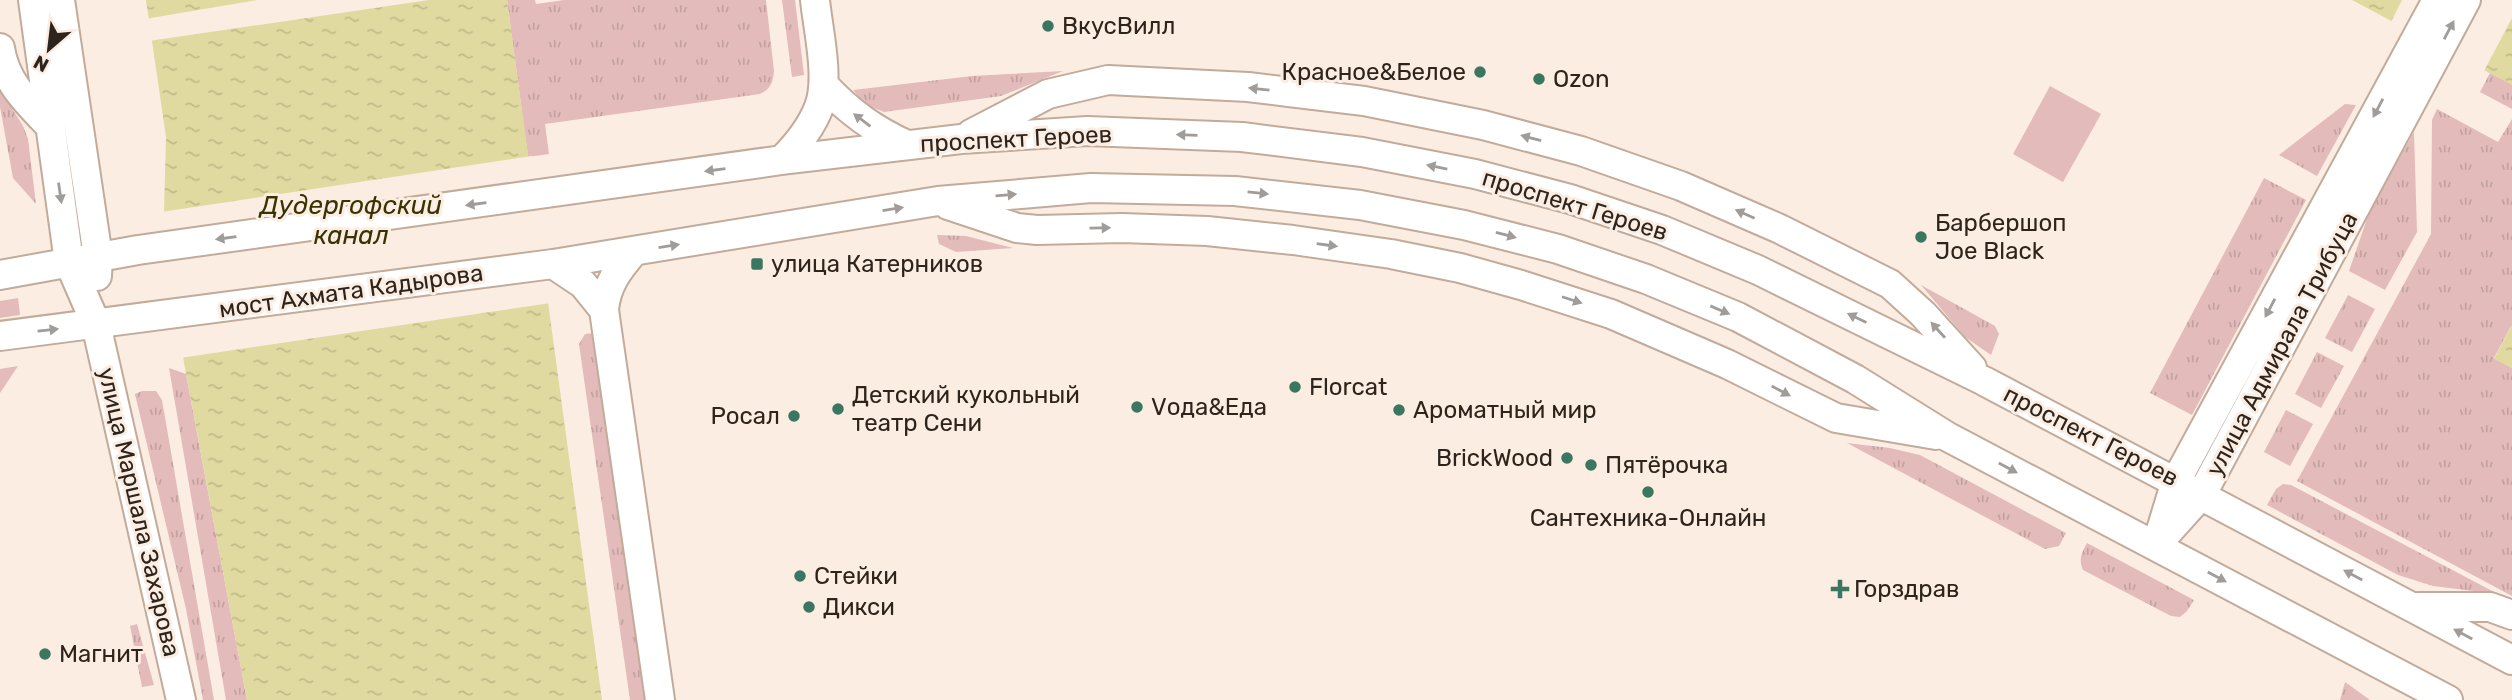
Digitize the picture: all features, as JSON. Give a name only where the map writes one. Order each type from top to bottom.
[{"type":"street","name":"улица Маршала Захарова","points":[[33,0],[69,262],[96,324],[181,700]]},
{"type":"street","name":"улица Маршала Захарова","points":[[60,0],[97,257],[96,324]]},
{"type":"street","points":[[782,160],[810,125],[820,106],[824,85],[815,0]]},
{"type":"street","name":"улица Адмирала Трибуца","points":[[2157,545],[2202,494],[2422,54],[2437,0]]},
{"type":"street","name":"улица Адмирала Трибуца","points":[[2157,545],[2176,481],[2422,54],[2466,0]]},
{"type":"street","points":[[0,48],[8,76],[19,93],[50,126]]},
{"type":"street","points":[[961,139],[1048,94],[1108,80],[1248,87],[1364,101],[1483,125],[1581,151],[1681,186],[1780,229],[1889,284],[1923,313],[1984,381]]},
{"type":"street","points":[[824,85],[861,120],[880,133],[907,145]]},
{"type":"street","name":"проспект Героев","points":[[97,257],[782,160],[961,139],[1087,131],[1242,137],[1362,152],[1475,174],[1570,199],[1662,230],[1758,270],[1984,381],[2512,660]]},
{"type":"street","name":"проспект Героев","points":[[553,264],[938,201],[1091,188],[1235,191],[1360,205],[1464,225],[1558,249],[1646,279],[1738,317],[1855,379],[1948,437],[2448,700]]},
{"type":"street","points":[[938,201],[1017,228],[1207,231],[1391,254],[1460,268],[1547,292],[1611,314],[1715,359],[1836,418],[1948,437]]},
{"type":"street","points":[[634,251],[610,283],[605,294],[604,310],[660,700]]},
{"type":"street","points":[[0,275],[97,257]]},
{"type":"street","points":[[553,264],[583,284],[604,310]]},
{"type":"street","name":"мост Ахмата Кадырова","points":[[96,324],[553,264]]},
{"type":"street","points":[[0,336],[96,324]]},
{"type":"street","points":[[2413,607],[2490,607],[2512,615]]},
{"type":"street","points":[[2381,665],[2403,700]]},
{"type":"green space","points":[[507,0],[535,0],[536,4],[564,0],[766,0],[774,71],[772,82],[767,90],[760,94],[545,124],[549,154],[528,157]]},
{"type":"green space","points":[[782,0],[795,0],[804,75],[792,77]]},
{"type":"green space","points":[[1063,71],[1001,96],[884,112],[865,104],[853,90],[972,76]]},
{"type":"green space","points":[[2490,73],[2512,84],[2512,109],[2480,92]]},
{"type":"green space","points":[[2050,86],[2101,114],[2063,182],[2013,154]]},
{"type":"green space","points":[[0,89],[28,139],[36,204],[13,178],[0,107]]},
{"type":"green space","points":[[2345,104],[2356,105],[2317,176],[2279,155]]},
{"type":"green space","points":[[2437,109],[2498,142],[2512,119],[2512,324],[2494,358],[2512,368],[2512,596],[2297,481],[2431,234],[2432,120]]},
{"type":"green space","points":[[2414,132],[2417,232],[2385,290],[2349,271],[2369,213]]},
{"type":"green space","points":[[2264,178],[2306,200],[2192,415],[2150,393]]},
{"type":"green space","points":[[937,235],[966,236],[1013,248],[956,252],[939,244]]},
{"type":"green space","points":[[1921,285],[1995,326],[1999,334],[1991,355],[1965,337]]},
{"type":"green space","points":[[2348,295],[2375,309],[2352,352],[2325,338]]},
{"type":"green space","points":[[18,298],[20,315],[0,318],[0,301]]},
{"type":"green space","points":[[594,333],[646,700],[630,700],[579,344],[585,334]]},
{"type":"green space","points":[[2317,352],[2344,366],[2321,408],[2295,394]]},
{"type":"green space","points":[[18,366],[0,393],[0,369]]},
{"type":"green space","points":[[169,368],[186,374],[247,700],[226,700]]},
{"type":"green space","points":[[156,391],[162,400],[214,700],[203,700],[186,609],[135,394]]},
{"type":"green space","points":[[2286,410],[2313,424],[2290,466],[2264,452]]},
{"type":"green space","points":[[1847,443],[1920,455],[2066,533],[2059,546],[2045,549]]},
{"type":"green space","points":[[2283,484],[2291,485],[2498,594],[2433,586],[2398,575],[2267,505],[2276,489]]},
{"type":"green space","points":[[2087,543],[2194,600],[2180,617],[2171,616],[2083,570],[2081,559]]},
{"type":"green space","points":[[137,624],[154,685],[142,687],[130,626]]},
{"type":"green space","points":[[2345,682],[2370,700],[2340,700]]},
{"type":"water","name":"Дудергофский канал","points":[[146,0],[507,0],[602,700],[247,700],[184,363],[164,213],[166,137]]},
{"type":"water","points":[[2352,0],[2512,0],[2512,85]]},
{"type":"water","points":[[2512,324],[2512,368],[2494,359]]},
{"type":"pier","points":[[257,0],[429,0],[149,41],[145,19]]},
{"type":"pier","points":[[2402,0],[2512,0],[2512,18],[2483,73],[2390,24]]},
{"type":"pier","points":[[532,156],[551,303],[180,358],[161,212]]},
{"type":"place","name":"ВкусВилл","points":[[1048,26]]},
{"type":"place","name":"Красное&Белое","points":[[1480,72]]},
{"type":"place","name":"Ozon","points":[[1539,79]]},
{"type":"place","name":"Барбершоп Joe Black","points":[[1921,237]]},
{"type":"place","name":"улица Катерников","points":[[757,264]]},
{"type":"place","name":"Florcat","points":[[1295,387]]},
{"type":"place","name":"Vода&Еда","points":[[1137,407]]},
{"type":"place","name":"Детский кукольный театр Сени","points":[[838,409]]},
{"type":"place","name":"Ароматный мир","points":[[1399,410]]},
{"type":"place","name":"Росал","points":[[794,416]]},
{"type":"place","name":"BrickWood","points":[[1567,458]]},
{"type":"place","name":"Пятёрочка","points":[[1591,465]]},
{"type":"place","name":"Сантехника-Онлайн","points":[[1648,492]]},
{"type":"place","name":"Стейки","points":[[800,576]]},
{"type":"place","name":"Горздрав","points":[[1840,589]]},
{"type":"place","name":"Дикси","points":[[809,607]]},
{"type":"place","name":"Магнит","points":[[45,654]]}]
